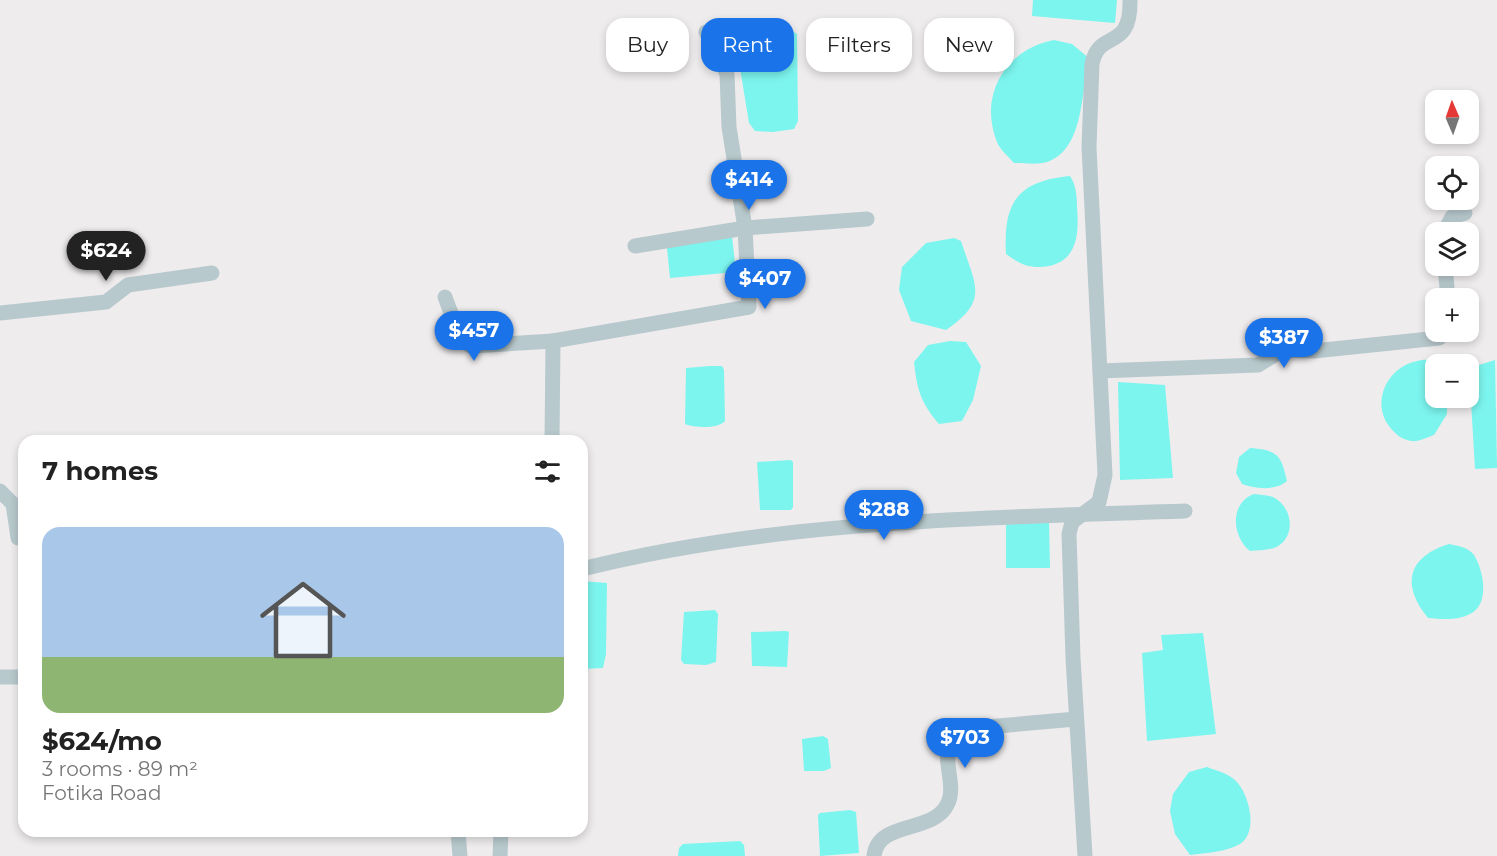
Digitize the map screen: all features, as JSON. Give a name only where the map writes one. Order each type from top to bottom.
[{"type":"street","points":[[1085,856],[1076,719],[1069,534],[1072,522],[1079,514],[1099,502],[1104,488],[1089,147],[1092,63],[1094,53],[1102,44],[1122,35],[1126,28],[1130,0]]},
{"type":"street","points":[[445,297],[461,340],[471,346],[553,341],[749,307],[745,228],[729,127],[726,72]]},
{"type":"street","points":[[1449,222],[1452,217],[1465,213]]},
{"type":"street","points":[[635,246],[745,228],[867,219]]},
{"type":"street","points":[[0,314],[106,302],[128,285],[212,273]]},
{"type":"street","points":[[1100,371],[1258,365],[1276,354],[1289,350],[1314,351],[1425,340]]},
{"type":"street","points":[[552,435],[553,341]]},
{"type":"street","points":[[0,491],[13,504],[18,538]]},
{"type":"street","points":[[588,568],[650,552],[812,530],[1079,514],[1185,511]]},
{"type":"street","points":[[0,677],[18,677]]},
{"type":"street","points":[[874,856],[876,844],[882,838],[930,818],[947,805],[951,791],[949,745],[975,739],[986,727],[1076,719]]},
{"type":"street","points":[[458,837],[460,856]]},
{"type":"street","points":[[500,856],[501,837]]},
{"type":"water","points":[[1033,0],[1117,0],[1115,23],[1032,16]]},
{"type":"water","points":[[794,32],[797,34],[798,121],[794,129],[773,132],[755,131],[749,123],[741,72],[794,72]]},
{"type":"water","points":[[1054,40],[1072,44],[1090,59],[1079,118],[1068,145],[1059,155],[1047,162],[1014,163],[998,145],[992,124],[991,108],[994,91],[1004,72],[1014,72],[1014,60],[1037,45]]},
{"type":"water","points":[[1070,176],[1076,191],[1078,217],[1077,236],[1071,252],[1059,263],[1042,267],[1026,265],[1006,254],[1007,221],[1017,197],[1038,183]]},
{"type":"water","points":[[732,236],[736,272],[670,278],[667,248]]},
{"type":"water","points":[[954,238],[961,241],[974,281],[974,300],[969,310],[946,330],[911,321],[899,290],[902,267],[926,243]]},
{"type":"water","points":[[950,341],[966,342],[981,366],[973,400],[962,421],[939,424],[920,395],[914,362],[928,345]]},
{"type":"water","points":[[1425,360],[1425,408],[1447,408],[1447,414],[1434,435],[1412,441],[1399,436],[1389,426],[1384,417],[1382,396],[1390,378],[1397,370]]},
{"type":"water","points":[[1495,360],[1497,468],[1475,469],[1471,408],[1479,408],[1479,365]]},
{"type":"water","points":[[722,366],[724,370],[725,421],[722,424],[706,427],[685,424],[686,368]]},
{"type":"water","points":[[1118,382],[1165,385],[1173,478],[1120,480]]},
{"type":"water","points":[[1250,448],[1267,450],[1277,456],[1283,465],[1287,481],[1265,488],[1242,484],[1236,473],[1239,457]]},
{"type":"water","points":[[791,460],[793,462],[793,507],[791,510],[760,510],[757,462]]},
{"type":"water","points":[[1254,494],[1266,495],[1279,501],[1289,518],[1290,525],[1286,538],[1282,543],[1267,550],[1250,551],[1244,545],[1237,529],[1237,512],[1240,505]]},
{"type":"water","points":[[1049,520],[1050,568],[1006,568],[1006,521]]},
{"type":"water","points":[[1449,544],[1466,549],[1474,555],[1482,578],[1483,596],[1476,610],[1460,618],[1428,618],[1414,594],[1413,574],[1417,564],[1424,556]]},
{"type":"water","points":[[588,581],[607,583],[606,654],[603,668],[588,669]]},
{"type":"water","points":[[715,610],[718,614],[716,662],[706,665],[684,664],[681,660],[684,612]]},
{"type":"water","points":[[751,632],[789,632],[787,667],[752,666]]},
{"type":"water","points":[[1203,633],[1216,734],[1147,741],[1142,653],[1163,650],[1161,635]]},
{"type":"water","points":[[823,736],[828,739],[831,768],[824,771],[804,771],[802,739]]},
{"type":"water","points":[[1207,767],[1230,776],[1241,787],[1248,803],[1251,822],[1246,838],[1240,844],[1216,852],[1190,855],[1175,834],[1170,811],[1173,794],[1189,772]]},
{"type":"water","points":[[850,810],[856,812],[859,853],[820,856],[818,815]]},
{"type":"water","points":[[740,841],[744,845],[745,856],[678,856],[679,848],[683,844]]}]
